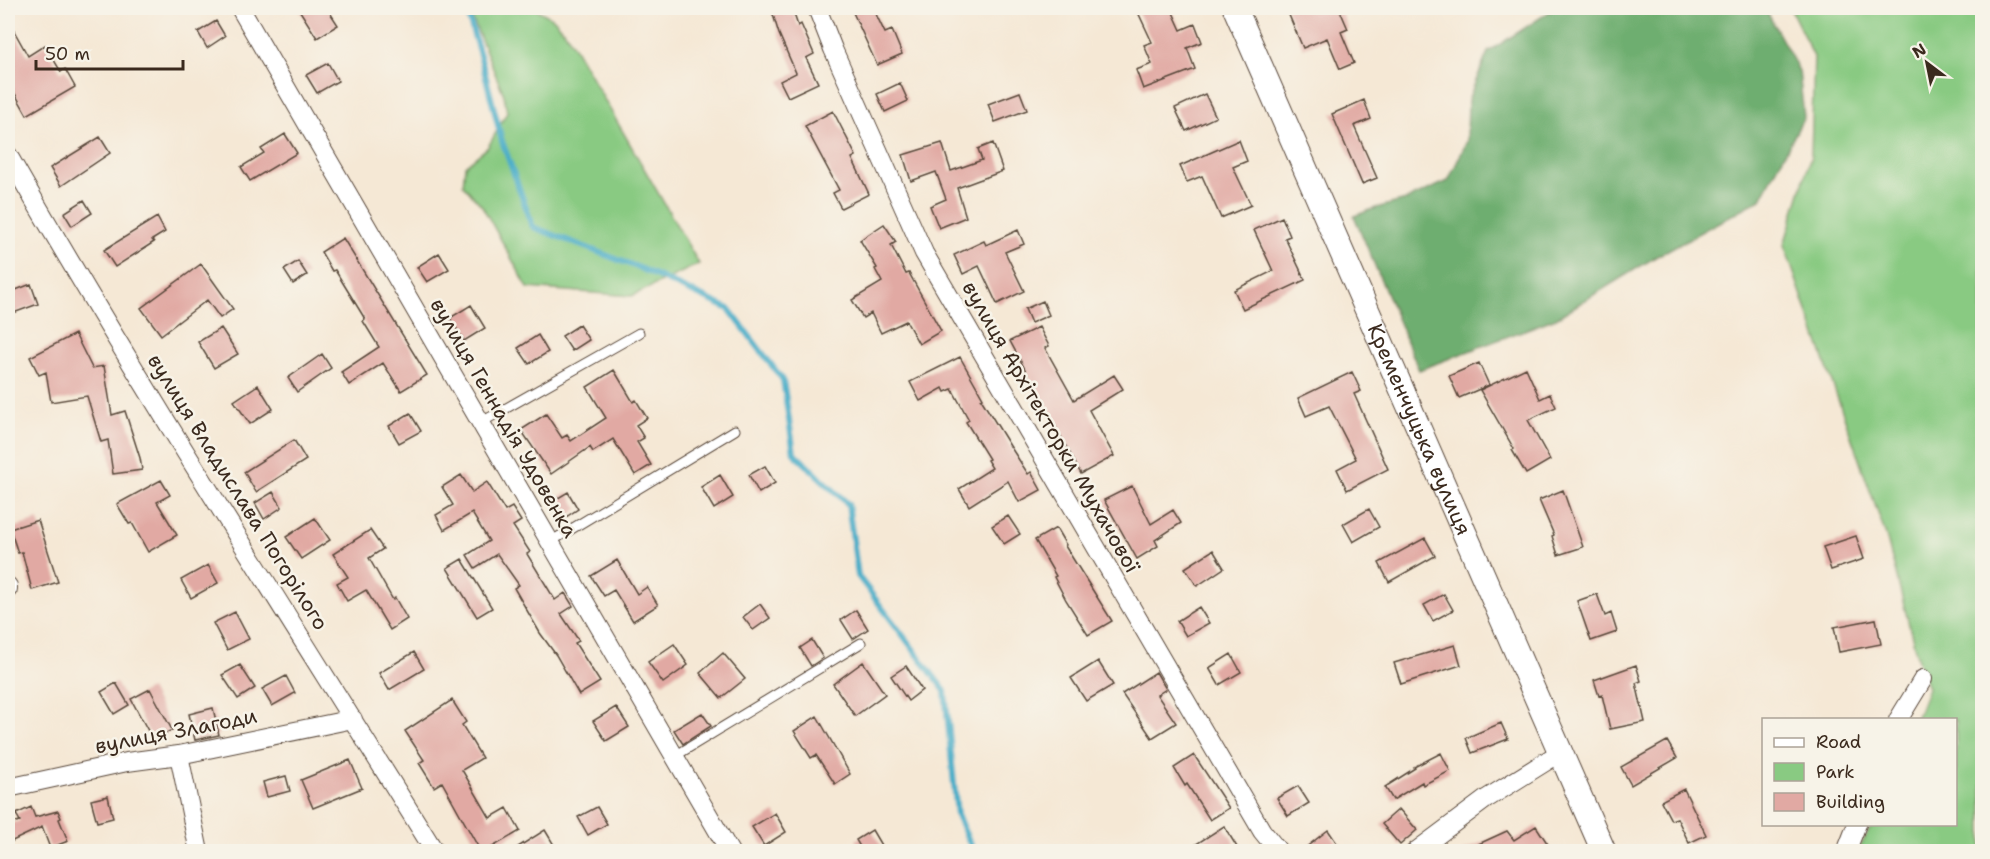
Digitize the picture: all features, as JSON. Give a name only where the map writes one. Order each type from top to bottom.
[{"type":"street","name":"вулиця Геннадія Удовенка","points":[[240,8],[730,852]]},
{"type":"street","name":"вулиця Архітекторки Мухачової","points":[[817,8],[924,253],[1262,831],[1279,852]]},
{"type":"street","name":"Кременчуцька вулиця","points":[[1235,8],[1604,852]]},
{"type":"street","name":"вулиця Владислава Погорілого","points":[[8,155],[167,424],[435,852]]},
{"type":"street","points":[[1899,718],[1923,679]]},
{"type":"street","name":"вулиця Злагоди","points":[[8,788],[126,762],[353,720]]},
{"type":"street","points":[[1415,852],[1486,799],[1561,752]]},
{"type":"street","points":[[179,754],[199,852]]},
{"type":"street","points":[[1846,852],[1857,826]]},
{"type":"lane","points":[[480,423],[639,333]]},
{"type":"lane","points":[[550,542],[735,430]]},
{"type":"lane","points":[[675,756],[861,643]]},
{"type":"green space","points":[[468,8],[534,8],[554,19],[566,33],[699,264],[632,296],[528,288],[482,206],[463,185],[465,166],[488,147],[507,112],[504,95]]},
{"type":"green space","points":[[1555,8],[1761,8],[1766,10],[1799,71],[1804,117],[1761,199],[1657,256],[1556,318],[1419,370],[1354,216],[1406,200],[1448,181],[1467,141],[1468,100],[1488,52]]},
{"type":"green space","points":[[1790,8],[1982,8],[1982,851],[1858,851],[1871,826],[1957,826],[1957,718],[1916,718],[1928,688],[1919,664],[1887,539],[1784,245],[1811,156],[1814,57]]},
{"type":"building","points":[[298,8],[327,8],[338,25],[317,38]]},
{"type":"building","points":[[771,8],[792,8],[798,26],[801,24],[814,54],[806,58],[818,83],[788,97],[780,81],[796,73],[779,34]]},
{"type":"building","points":[[851,8],[873,8],[885,33],[892,30],[902,54],[877,65]]},
{"type":"building","points":[[1136,8],[1171,8],[1181,30],[1195,24],[1202,42],[1187,48],[1195,69],[1143,89],[1136,70],[1152,64],[1144,45],[1152,42]]},
{"type":"building","points":[[1286,8],[1339,8],[1348,29],[1341,32],[1354,63],[1340,69],[1327,38],[1303,48]]},
{"type":"building","points":[[8,20],[28,56],[45,45],[61,72],[65,69],[75,87],[27,115],[8,81]]},
{"type":"building","points":[[216,21],[225,36],[207,48],[198,32]]},
{"type":"building","points":[[328,63],[338,81],[317,93],[306,75]]},
{"type":"building","points":[[900,83],[908,101],[885,112],[877,94]]},
{"type":"building","points":[[1020,92],[1027,110],[995,122],[988,104]]},
{"type":"building","points":[[1205,94],[1216,117],[1186,131],[1175,108]]},
{"type":"building","points":[[1364,100],[1371,119],[1354,126],[1377,178],[1362,184],[1332,114]]},
{"type":"building","points":[[833,111],[856,156],[852,158],[869,194],[841,208],[833,193],[839,190],[805,126]]},
{"type":"building","points":[[285,134],[297,153],[250,181],[241,167],[264,153],[261,149]]},
{"type":"building","points":[[100,137],[110,153],[61,186],[50,168]]},
{"type":"building","points":[[1239,140],[1247,161],[1233,167],[1251,205],[1221,218],[1202,176],[1187,182],[1180,166]]},
{"type":"building","points":[[942,143],[951,171],[982,160],[978,149],[993,143],[1003,171],[957,188],[966,217],[939,228],[930,206],[946,199],[936,172],[911,181],[903,155]]},
{"type":"building","points":[[84,200],[92,213],[72,226],[64,213]]},
{"type":"building","points":[[157,217],[165,232],[152,240],[154,242],[115,267],[104,250]]},
{"type":"building","points":[[1282,217],[1290,236],[1285,238],[1305,280],[1243,309],[1234,290],[1273,271],[1254,230]]},
{"type":"building","points":[[884,224],[896,242],[891,245],[906,274],[909,273],[941,331],[919,344],[906,321],[881,333],[871,313],[863,318],[852,300],[882,282],[875,269],[877,268],[860,240]]},
{"type":"building","points":[[1018,230],[1024,244],[1005,252],[1024,291],[997,304],[979,266],[963,274],[954,255],[984,241],[986,245]]},
{"type":"building","points":[[343,238],[427,375],[401,391],[383,363],[349,385],[341,372],[379,347],[363,321],[365,319],[335,270],[332,271],[321,252]]},
{"type":"building","points":[[439,253],[449,269],[427,282],[417,267]]},
{"type":"building","points":[[298,261],[307,275],[293,284],[284,270]]},
{"type":"building","points":[[201,264],[233,309],[220,318],[207,300],[161,335],[141,308]]},
{"type":"building","points":[[31,284],[38,304],[8,315],[8,293]]},
{"type":"building","points":[[1043,301],[1049,315],[1031,323],[1025,309]]},
{"type":"building","points":[[471,305],[485,328],[464,341],[450,318]]},
{"type":"building","points":[[579,325],[589,340],[572,351],[562,336]]},
{"type":"building","points":[[1039,327],[1049,346],[1045,348],[1074,400],[1114,375],[1123,389],[1089,410],[1114,456],[1081,474],[1010,341]]},
{"type":"building","points":[[221,328],[238,354],[214,368],[198,342]]},
{"type":"building","points":[[75,334],[92,368],[104,366],[112,415],[125,411],[142,470],[113,474],[108,440],[101,442],[87,396],[51,402],[46,372],[39,375],[30,357]]},
{"type":"building","points":[[538,335],[548,352],[529,364],[518,348]]},
{"type":"building","points":[[322,354],[331,368],[297,392],[288,378]]},
{"type":"building","points":[[960,357],[983,398],[981,399],[1028,474],[1031,472],[1041,490],[1019,502],[1008,481],[969,506],[959,489],[992,468],[987,460],[989,459],[966,422],[969,420],[952,389],[945,392],[943,388],[920,401],[910,382]]},
{"type":"building","points":[[1479,363],[1489,385],[1459,398],[1449,376]]},
{"type":"building","points":[[1526,368],[1540,399],[1550,394],[1556,407],[1528,420],[1550,460],[1526,474],[1480,390]]},
{"type":"building","points":[[614,370],[633,402],[636,400],[647,418],[636,425],[644,438],[637,442],[651,465],[635,475],[613,439],[593,452],[590,447],[551,474],[521,430],[546,414],[562,438],[567,435],[571,441],[606,418],[587,387]]},
{"type":"building","points":[[1352,372],[1361,391],[1354,394],[1388,469],[1347,490],[1337,469],[1356,459],[1329,406],[1306,416],[1298,398]]},
{"type":"building","points":[[258,385],[273,409],[250,424],[234,401]]},
{"type":"building","points":[[410,413],[421,431],[399,443],[389,426]]},
{"type":"building","points":[[294,440],[306,460],[256,492],[244,472]]},
{"type":"building","points":[[765,466],[775,483],[759,493],[749,475]]},
{"type":"building","points":[[461,475],[472,492],[487,482],[505,511],[512,507],[521,521],[513,526],[530,552],[527,554],[555,600],[565,593],[573,606],[561,614],[579,641],[575,643],[600,682],[579,695],[514,588],[519,585],[497,554],[475,568],[467,555],[489,541],[472,513],[444,530],[436,515],[453,505],[442,487]]},
{"type":"building","points":[[720,475],[733,497],[714,509],[701,487]]},
{"type":"building","points":[[161,480],[170,495],[157,502],[177,535],[148,552],[132,523],[129,524],[117,504]]},
{"type":"building","points":[[1132,486],[1151,524],[1173,510],[1181,523],[1155,540],[1158,546],[1137,559],[1104,500]]},
{"type":"building","points":[[1563,490],[1583,547],[1558,555],[1552,536],[1554,535],[1539,500]]},
{"type":"building","points":[[273,492],[282,507],[264,519],[255,503]]},
{"type":"building","points":[[568,492],[578,509],[563,519],[553,501]]},
{"type":"building","points":[[1369,509],[1379,527],[1353,542],[1343,524]]},
{"type":"building","points":[[1008,516],[1020,534],[1004,544],[992,526]]},
{"type":"building","points":[[315,518],[330,540],[301,559],[286,537]]},
{"type":"building","points":[[38,520],[58,582],[32,590],[22,552],[18,553],[10,529]]},
{"type":"building","points":[[1056,528],[1112,621],[1088,635],[1066,600],[1054,577],[1056,576],[1035,540]]},
{"type":"building","points":[[370,530],[383,549],[369,558],[393,600],[395,598],[407,619],[390,630],[366,590],[347,601],[337,583],[348,577],[333,554]]},
{"type":"building","points":[[1856,536],[1864,559],[1831,570],[1823,547]]},
{"type":"building","points":[[1425,538],[1435,556],[1389,582],[1379,563]]},
{"type":"building","points":[[1213,550],[1224,568],[1197,586],[1185,568]]},
{"type":"building","points":[[462,559],[492,608],[477,617],[447,568]]},
{"type":"building","points":[[617,560],[637,594],[647,587],[658,605],[633,621],[614,590],[604,596],[591,576]]},
{"type":"building","points":[[208,565],[218,583],[191,598],[181,580]]},
{"type":"building","points":[[1444,594],[1453,610],[1433,621],[1424,605]]},
{"type":"building","points":[[1597,594],[1605,616],[1611,613],[1617,632],[1591,641],[1577,601]]},
{"type":"building","points":[[760,604],[770,618],[753,630],[743,617]]},
{"type":"building","points":[[1199,607],[1209,623],[1186,636],[1177,621]]},
{"type":"building","points":[[856,610],[868,629],[853,639],[841,620]]},
{"type":"building","points":[[235,612],[249,639],[227,650],[213,623]]},
{"type":"building","points":[[1876,619],[1881,644],[1839,652],[1834,627]]},
{"type":"building","points":[[812,640],[823,658],[811,666],[800,648]]},
{"type":"building","points":[[674,644],[688,665],[663,683],[648,662]]},
{"type":"building","points":[[1455,645],[1461,665],[1401,684],[1394,663]]},
{"type":"building","points":[[414,652],[424,669],[389,690],[379,673]]},
{"type":"building","points":[[723,653],[745,679],[721,698],[700,673]]},
{"type":"building","points":[[1231,654],[1241,672],[1219,685],[1209,668]]},
{"type":"building","points":[[1098,661],[1113,685],[1086,701],[1071,678]]},
{"type":"building","points":[[863,662],[885,694],[855,716],[833,684]]},
{"type":"building","points":[[240,665],[255,688],[238,699],[222,675]]},
{"type":"building","points":[[1636,665],[1641,681],[1636,683],[1645,722],[1610,729],[1602,695],[1599,696],[1594,680]]},
{"type":"building","points":[[906,666],[922,690],[908,701],[891,676]]},
{"type":"building","points":[[1156,672],[1166,689],[1157,695],[1176,723],[1152,738],[1122,694]]},
{"type":"building","points":[[286,676],[295,693],[272,706],[262,689]]},
{"type":"building","points":[[116,683],[129,705],[114,714],[101,692]]},
{"type":"building","points":[[150,689],[172,730],[153,740],[131,699]]},
{"type":"building","points":[[452,700],[466,722],[462,725],[482,758],[462,770],[490,818],[507,808],[520,831],[484,852],[481,852],[442,782],[434,787],[419,763],[424,760],[405,731]]},
{"type":"building","points":[[616,707],[629,727],[606,741],[593,721]]},
{"type":"building","points":[[213,708],[219,735],[195,740],[189,714]]},
{"type":"building","points":[[702,713],[711,726],[683,744],[674,730]]},
{"type":"building","points":[[817,716],[850,774],[835,784],[816,755],[811,758],[794,731]]},
{"type":"building","points":[[1501,723],[1508,739],[1472,753],[1466,738]]},
{"type":"building","points":[[1667,741],[1677,758],[1631,785],[1621,767]]},
{"type":"building","points":[[1441,753],[1450,771],[1423,785],[1422,782],[1393,800],[1385,787],[1414,767]]},
{"type":"building","points":[[1194,755],[1229,808],[1210,820],[1174,768]]},
{"type":"building","points":[[350,760],[362,788],[313,808],[301,780]]},
{"type":"building","points":[[286,776],[290,791],[267,797],[263,782]]},
{"type":"building","points":[[1298,786],[1309,803],[1288,816],[1277,798]]},
{"type":"building","points":[[1684,789],[1706,835],[1689,843],[1677,818],[1671,820],[1661,801]]},
{"type":"building","points":[[108,796],[113,818],[97,822],[91,800]]},
{"type":"building","points":[[31,807],[35,817],[58,811],[68,841],[50,848],[42,827],[8,843],[8,824],[20,821],[16,814]]},
{"type":"building","points":[[597,807],[607,824],[588,835],[578,817]]},
{"type":"building","points":[[1399,809],[1417,830],[1400,845],[1382,824]]},
{"type":"building","points":[[775,813],[786,832],[764,846],[752,827]]},
{"type":"building","points":[[1224,826],[1240,852],[1184,852]]},
{"type":"building","points":[[1536,826],[1553,852],[1461,852],[1507,831],[1514,840]]},
{"type":"building","points":[[545,830],[554,845],[544,852],[510,852]]},
{"type":"building","points":[[872,830],[885,852],[863,852],[856,840]]},
{"type":"building","points":[[1328,830],[1339,846],[1331,852],[1300,852]]},
{"type":"waterway","points":[[466,8],[502,141],[533,227],[642,269],[729,309],[783,380],[794,453],[848,504],[858,576],[945,691],[957,815],[974,852]]}]
